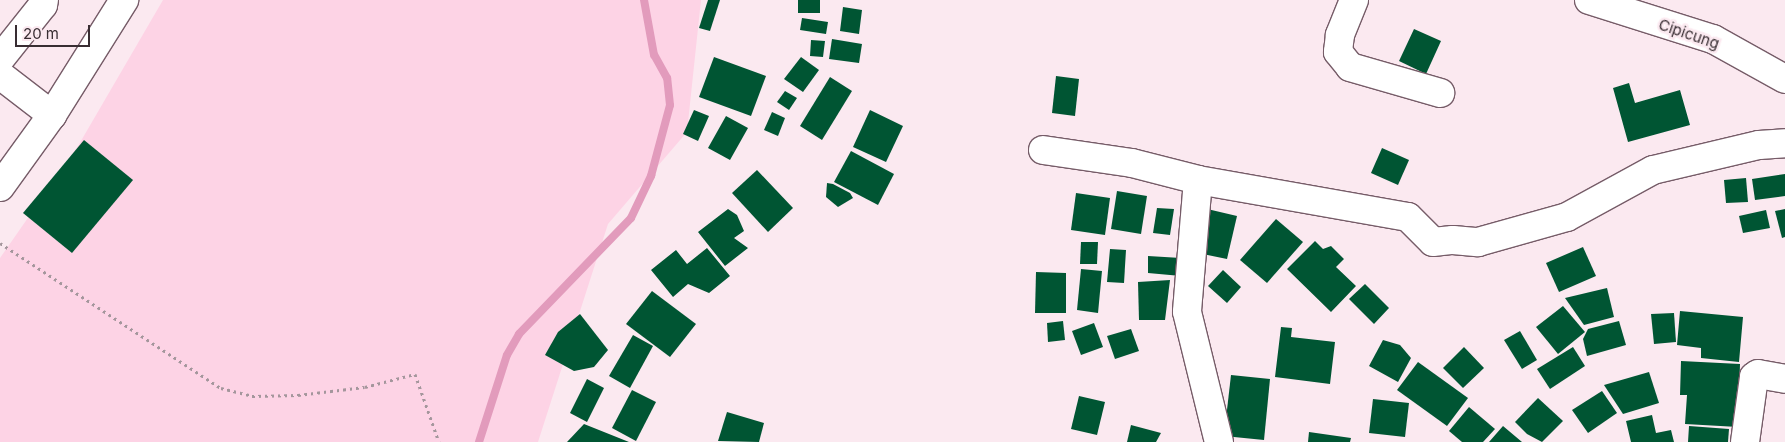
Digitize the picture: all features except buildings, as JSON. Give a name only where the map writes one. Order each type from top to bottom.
[{"type":"street","points":[[0,59],[43,5],[44,0]]},
{"type":"street","points":[[0,187],[52,114],[124,0]]},
{"type":"street","points":[[1354,0],[1340,35],[1338,52],[1350,67],[1440,93]]},
{"type":"street","name":"Cipicung","points":[[1588,0],[1637,8],[1713,39],[1785,79]]},
{"type":"street","points":[[0,75],[52,114]]},
{"type":"street","points":[[1043,150],[1132,162],[1198,180],[1408,217],[1432,242],[1453,240],[1478,242],[1567,217],[1653,170],[1759,145],[1785,143]]},
{"type":"street","points":[[1198,180],[1187,312],[1219,442]]},
{"type":"street","points":[[1745,442],[1754,377],[1758,374],[1785,379]]},
{"type":"path","points":[[0,243],[220,388],[252,396],[298,394],[364,387],[415,374],[439,442]]},
{"type":"shaded area","points":[[163,0],[701,0],[687,132],[608,224],[538,442],[0,442],[0,258],[78,146]]},
{"type":"waterway","points":[[479,442],[507,355],[519,334],[631,218],[651,176],[670,105],[667,78],[654,55],[644,0]]}]
